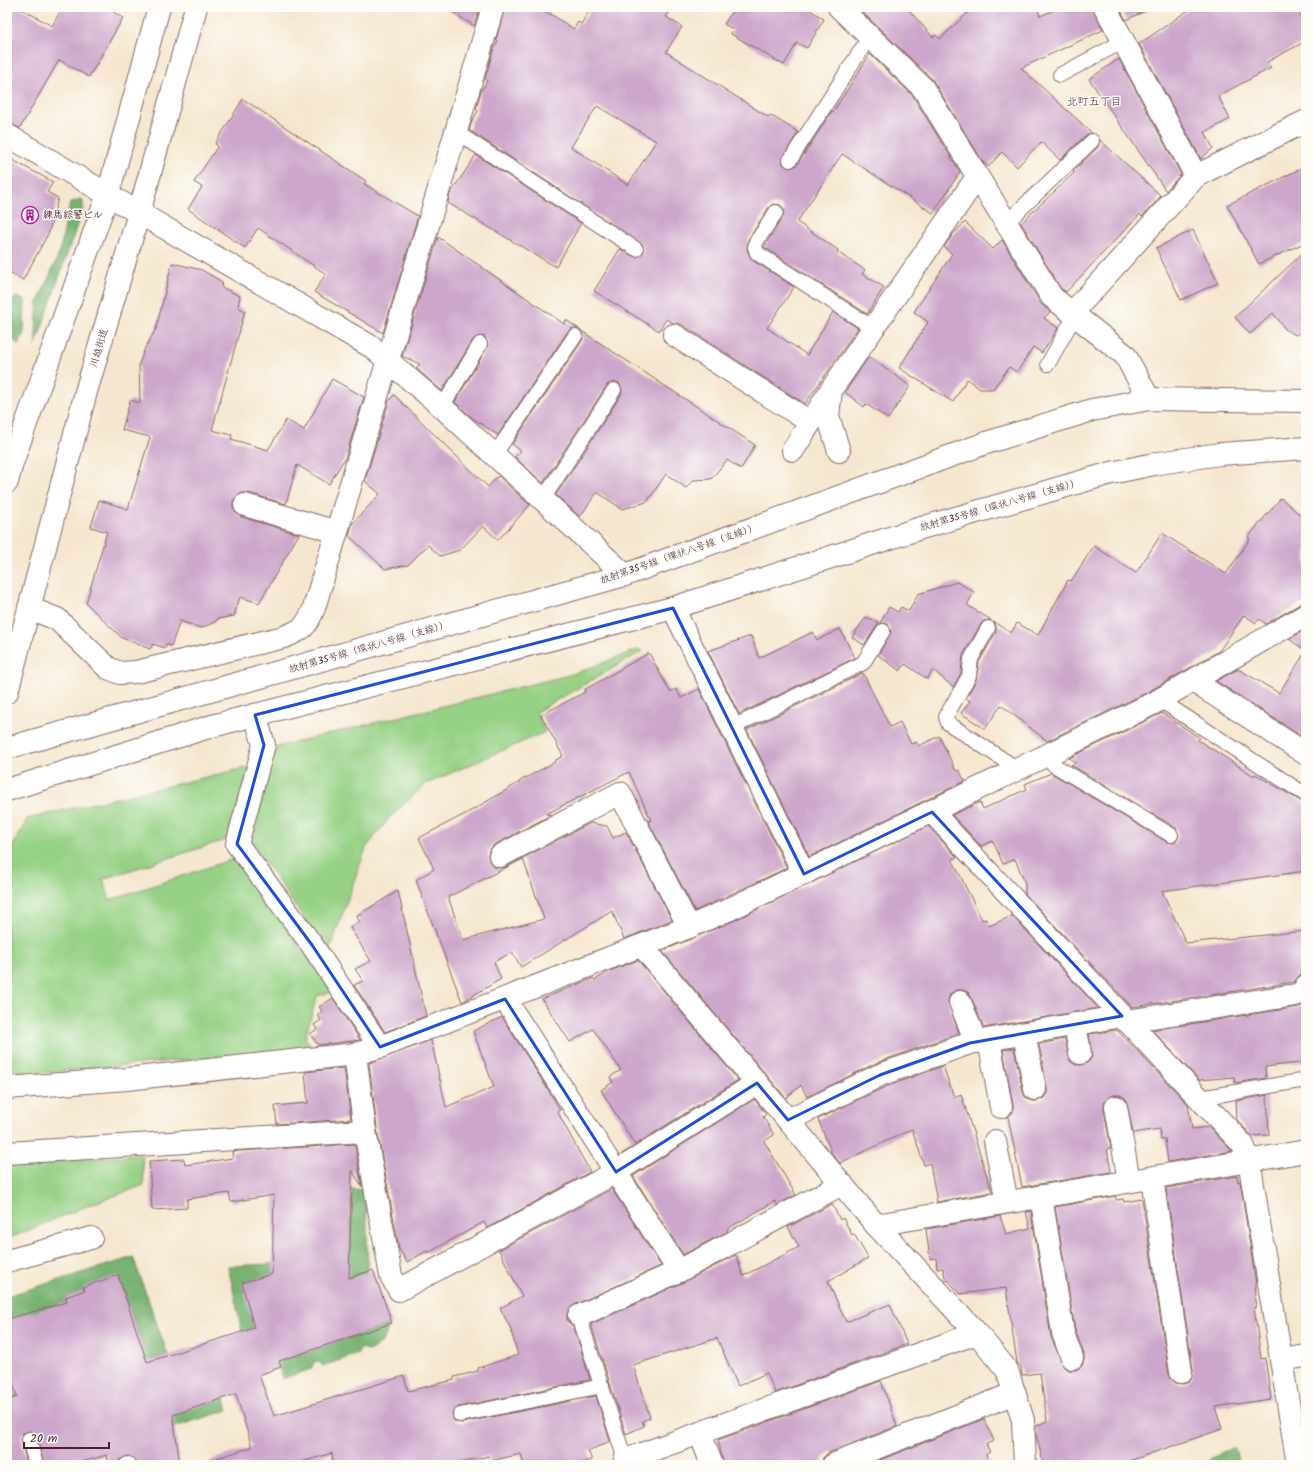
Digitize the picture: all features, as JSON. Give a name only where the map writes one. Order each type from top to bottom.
[{"type":"main road","points":[[7,482],[14,456],[108,194],[159,7]]},
{"type":"main road","name":"川越街道","points":[[7,692],[86,392],[139,213],[196,7]]},
{"type":"main road","points":[[29,608],[57,619],[108,668],[120,673],[136,672],[284,636],[296,632],[307,624],[314,608],[337,532],[493,7]]},
{"type":"main road","points":[[1106,7],[1196,176]]},
{"type":"main road","points":[[844,8],[923,88],[1052,297],[1076,314],[1125,355],[1149,399]]},
{"type":"main road","points":[[1076,314],[1196,176],[1306,121]]},
{"type":"main road","points":[[7,135],[372,347],[442,407],[625,575]]},
{"type":"main road","points":[[793,450],[831,390],[977,177]]},
{"type":"main road","points":[[674,336],[810,422]]},
{"type":"main road","points":[[831,390],[828,416],[839,451]]},
{"type":"main road","name":"放射第35号線（環状八号線（支線））","points":[[7,748],[625,575],[986,443],[1092,410],[1149,399],[1306,401]]},
{"type":"main road","name":"放射第35号線（環状八号線（支線））","points":[[7,790],[212,726],[673,608],[921,528],[1111,473],[1159,462],[1220,454],[1306,448]]},
{"type":"main road","points":[[245,505],[337,532]]},
{"type":"main road","points":[[673,608],[804,874]]},
{"type":"main road","points":[[7,1088],[127,1079],[354,1054],[380,1047],[689,927],[804,874],[1160,700],[1306,615]]},
{"type":"main road","points":[[1193,681],[1306,754]]},
{"type":"main road","points":[[255,715],[264,744],[237,844],[312,945],[380,1047]]},
{"type":"main road","points":[[500,856],[620,793],[689,927]]},
{"type":"main road","points":[[932,812],[1124,1019],[1243,1144],[1249,1160],[1298,1465]]},
{"type":"main road","points":[[642,946],[876,1226],[977,1333],[1007,1370],[1023,1420],[1025,1465]]},
{"type":"main road","points":[[788,1120],[880,1075],[982,1041],[1075,1024],[1124,1019],[1296,995],[1303,992],[1306,986]]},
{"type":"main road","points":[[505,999],[679,1271]]},
{"type":"main road","points":[[960,1002],[982,1041],[1001,1107]]},
{"type":"main road","points":[[1075,1024],[1080,1053]]},
{"type":"main road","points":[[1024,1034],[1035,1089]]},
{"type":"main road","points":[[354,1054],[365,1131],[391,1276],[399,1290],[616,1172],[757,1083]]},
{"type":"main road","points":[[1116,1107],[1128,1181]]},
{"type":"main road","points":[[7,1153],[365,1131]]},
{"type":"main road","points":[[995,1140],[1007,1202]]},
{"type":"main road","points":[[876,1226],[1041,1196],[1306,1151]]},
{"type":"main road","points":[[1152,1178],[1181,1372]]},
{"type":"main road","points":[[580,1316],[679,1271],[842,1184]]},
{"type":"main road","points":[[1041,1196],[1063,1334],[1072,1358]]},
{"type":"main road","points":[[7,1261],[91,1238]]},
{"type":"main road","points":[[625,1460],[977,1333]]},
{"type":"main road","points":[[1281,1360],[1306,1356]]},
{"type":"main road","points":[[832,1465],[1014,1393]]},
{"type":"main road","points":[[700,1433],[712,1465]]},
{"type":"lane","points":[[790,160],[870,36]]},
{"type":"lane","points":[[1060,75],[1124,41]]},
{"type":"lane","points":[[456,132],[636,249]]},
{"type":"lane","points":[[1006,224],[1092,141]]},
{"type":"lane","points":[[776,212],[756,242],[755,248],[757,253],[874,328]]},
{"type":"lane","points":[[1048,364],[1076,314]]},
{"type":"lane","points":[[494,454],[576,336]]},
{"type":"lane","points":[[442,407],[480,344]]},
{"type":"lane","points":[[543,499],[614,390]]},
{"type":"lane","points":[[988,628],[971,659],[969,676],[946,717],[949,726],[1019,770]]},
{"type":"lane","points":[[731,728],[863,663],[883,631]]},
{"type":"lane","points":[[1160,700],[1306,795]]},
{"type":"lane","points":[[1046,756],[1054,764],[1171,835]]},
{"type":"lane","points":[[1200,1098],[1306,1080]]},
{"type":"lane","points":[[580,1316],[625,1460]]},
{"type":"lane","points":[[460,1415],[602,1386]]},
{"type":"lane","points":[[29,1439],[36,1465]]},
{"type":"highlighted area","points":[[673,608],[804,874],[932,812],[1122,1016],[970,1043],[880,1075],[788,1120],[757,1083],[616,1172],[505,999],[380,1047],[312,945],[237,844],[264,745],[255,715]]},
{"type":"green space","points":[[80,199],[83,200],[83,208],[35,347],[38,302],[59,254],[70,203]]},
{"type":"green space","points":[[16,297],[25,300],[24,332],[19,345],[7,334],[7,307]]},
{"type":"green space","points":[[637,650],[643,651],[536,712],[545,732],[426,784],[389,818],[366,848],[328,954],[253,844],[253,834],[276,747],[573,674]]},
{"type":"green space","points":[[249,767],[228,839],[103,879],[110,900],[236,858],[332,992],[317,996],[305,1038],[314,1048],[7,1076],[7,859],[27,819]]},
{"type":"green space","points":[[673,1113],[678,1123],[625,1153],[622,1147],[669,1120]]},
{"type":"green space","points":[[142,1155],[144,1185],[92,1204],[7,1239],[7,1164]]},
{"type":"green space","points":[[352,1189],[366,1190],[368,1271],[330,1285],[283,1319],[242,1332],[228,1266],[272,1264],[349,1266]]},
{"type":"green space","points":[[133,1257],[168,1355],[10,1399],[7,1390],[7,1362],[10,1374],[18,1377],[144,1352],[119,1277],[84,1287],[85,1291],[66,1297],[67,1302],[7,1319],[7,1296]]},
{"type":"green space","points":[[388,1325],[384,1338],[380,1344],[373,1349],[368,1351],[363,1348],[360,1349],[358,1354],[323,1366],[318,1361],[314,1362],[311,1369],[282,1379],[277,1356],[288,1358]]},
{"type":"green space","points":[[224,1398],[228,1410],[171,1428],[167,1416]]},
{"type":"green space","points":[[1235,1448],[1239,1465],[1206,1465],[1211,1458]]},
{"type":"building","points":[[7,7],[18,7],[52,26],[63,7],[105,7],[123,18],[89,77],[59,60],[20,128],[7,123]]},
{"type":"building","points":[[444,7],[480,7],[474,26]]},
{"type":"building","points":[[505,7],[539,7],[574,29],[578,22],[581,24],[592,7],[673,7],[666,17],[682,27],[666,52],[768,117],[770,115],[798,132],[782,159],[783,164],[789,168],[797,165],[870,54],[913,96],[960,172],[933,213],[842,154],[797,222],[838,250],[837,252],[865,270],[862,274],[884,287],[867,314],[764,247],[783,216],[784,209],[780,205],[773,204],[769,207],[748,240],[747,250],[752,260],[794,287],[767,328],[807,355],[833,312],[858,328],[805,404],[681,324],[673,323],[666,319],[659,331],[594,291],[620,249],[636,257],[643,253],[643,245],[469,130],[478,111],[476,109],[481,91],[487,81],[485,79],[494,48],[498,41],[496,40]],"holes":[[[597,106],[656,141],[628,185],[571,147]]]},
{"type":"building","points":[[735,7],[805,7],[824,19],[807,48],[797,43],[784,65],[731,34],[733,29],[724,24]]},
{"type":"building","points":[[857,7],[906,7],[933,37],[936,35],[940,39],[974,7],[1037,7],[1040,16],[1062,7],[1093,7],[1103,30],[1021,68],[1092,133],[1086,135],[1060,160],[1041,142],[1017,167],[1002,152],[988,167],[983,162],[932,79]]},
{"type":"building","points":[[1119,7],[1154,7],[1126,20]]},
{"type":"building","points":[[1193,7],[1296,7],[1306,26],[1306,41],[1267,62],[1271,68],[1218,96],[1230,119],[1205,132],[1213,148],[1201,159],[1139,44]]},
{"type":"building","points":[[1119,59],[1181,174],[1166,191],[1089,79]]},
{"type":"building","points":[[243,99],[366,181],[364,184],[418,216],[383,333],[314,292],[326,274],[258,228],[245,248],[188,209],[202,187],[194,182],[218,146],[215,144]]},
{"type":"building","points":[[1100,140],[1161,196],[1142,217],[1140,214],[1066,292],[1061,289],[1021,223],[1074,173],[1073,171],[1098,147]]},
{"type":"building","points":[[476,155],[581,223],[556,267],[448,203],[450,194]]},
{"type":"building","name":"練馬綜警ビル","points":[[7,157],[53,182],[47,192],[58,198],[49,232],[23,280],[7,271]]},
{"type":"building","points":[[1306,166],[1306,242],[1259,264],[1227,205]]},
{"type":"building","points":[[965,222],[993,249],[1002,240],[1041,304],[1050,312],[1044,318],[1058,328],[1042,353],[1033,347],[1017,372],[1009,367],[993,389],[980,389],[967,379],[953,402],[899,368],[928,322],[914,312],[952,254],[944,247],[953,234]]},
{"type":"building","points":[[1193,230],[1218,283],[1181,300],[1156,248]]},
{"type":"building","points":[[438,237],[564,324],[566,320],[579,329],[572,328],[568,331],[498,435],[471,417],[455,402],[487,348],[488,344],[485,337],[480,336],[473,340],[442,391],[416,368],[420,364],[402,356]]},
{"type":"building","points":[[1306,250],[1306,327],[1296,335],[1286,330],[1273,313],[1250,334],[1235,317]]},
{"type":"building","points":[[172,263],[202,270],[222,282],[221,287],[240,296],[238,307],[245,311],[212,430],[232,435],[231,439],[268,450],[286,420],[304,430],[332,379],[364,397],[344,462],[343,461],[329,484],[297,465],[286,504],[248,493],[242,493],[233,501],[233,508],[241,517],[299,534],[259,603],[240,597],[234,616],[217,619],[215,622],[201,628],[180,621],[171,646],[166,644],[165,648],[153,644],[150,649],[122,638],[86,603],[107,532],[91,527],[99,500],[128,509],[150,437],[122,430],[130,400],[140,403],[139,364],[145,348],[156,329]]},
{"type":"building","points":[[580,330],[755,445],[741,469],[727,460],[711,479],[693,480],[686,488],[666,474],[647,502],[622,509],[597,492],[580,517],[556,495],[621,395],[622,390],[619,383],[614,382],[607,385],[543,483],[515,457],[521,451],[512,444],[582,341],[583,336]]},
{"type":"building","points":[[869,357],[910,386],[888,419],[866,404],[864,407],[845,392]]},
{"type":"building","points":[[394,395],[488,487],[498,476],[530,505],[498,540],[483,526],[460,550],[440,556],[428,545],[408,565],[385,569],[349,536],[352,524],[380,494],[365,481],[389,401]]},
{"type":"building","points":[[1281,498],[1306,520],[1306,603],[1300,604],[1266,624],[1259,619],[1256,623],[1244,615],[1219,651],[1148,692],[1047,741],[1001,705],[985,729],[961,713],[970,701],[966,698],[976,680],[979,662],[996,632],[994,622],[1011,633],[1017,623],[1038,635],[1068,580],[1071,581],[1094,546],[1136,573],[1162,533],[1226,574],[1250,539],[1248,537]]},
{"type":"building","points":[[957,582],[974,592],[967,605],[991,620],[984,621],[981,624],[963,655],[961,673],[953,687],[933,670],[927,679],[905,664],[900,671],[878,655],[891,632],[888,624],[880,623],[889,607],[898,612],[901,607],[909,611],[918,594]]},
{"type":"building","points":[[866,617],[879,623],[864,645],[852,637]]},
{"type":"building","points":[[840,629],[855,658],[739,714],[708,651],[751,636],[759,658],[813,632],[817,640]]},
{"type":"building","points":[[1306,629],[1306,651],[1289,639]]},
{"type":"building","points":[[1306,651],[1306,739],[1216,681],[1238,669],[1279,693]]},
{"type":"building","points":[[649,653],[670,692],[676,689],[681,698],[699,689],[787,868],[695,911],[648,821],[651,820],[629,772],[546,814],[551,815],[494,845],[489,850],[489,861],[494,867],[506,867],[590,823],[607,826],[613,838],[626,832],[672,920],[624,939],[612,911],[521,967],[512,952],[494,962],[501,979],[462,1002],[416,880],[434,869],[419,838],[467,813],[563,756],[541,715],[585,692],[584,690]],"holes":[[[523,859],[544,919],[463,940],[448,897]]]},
{"type":"building","points":[[863,673],[890,727],[900,722],[911,744],[916,742],[919,746],[939,736],[956,771],[959,770],[965,781],[809,857],[747,730]]},
{"type":"building","points":[[1162,713],[1200,738],[1198,740],[1254,776],[1255,774],[1306,804],[1306,871],[1162,891],[1186,943],[1306,931],[1306,974],[1299,976],[1294,982],[1132,1007],[1025,894],[1025,883],[1015,859],[1003,864],[993,841],[981,846],[952,815],[980,802],[983,809],[1027,789],[1025,784],[1051,773],[1167,842],[1175,843],[1179,836],[1176,828],[1071,765],[1076,763],[1069,758]]},
{"type":"building","points":[[928,826],[957,857],[952,859],[982,920],[986,919],[989,926],[1012,916],[1098,1008],[984,1028],[968,992],[956,990],[950,994],[948,1001],[959,1033],[876,1063],[807,1097],[801,1085],[786,1098],[662,951],[733,921]]},
{"type":"building","points":[[398,891],[426,1016],[385,1032],[354,985],[363,981],[355,969],[371,961],[350,928],[360,922],[356,916]]},
{"type":"building","points":[[638,960],[738,1080],[635,1145],[601,1090],[613,1082],[610,1077],[621,1070],[593,1029],[570,1042],[542,999],[593,978],[595,980],[610,971]]},
{"type":"building","points":[[333,998],[360,1040],[318,1045],[310,1034],[317,1029],[314,1025],[321,1020],[317,1015],[322,1011],[319,1007]]},
{"type":"building","points":[[1306,1004],[1306,1062],[1265,1067],[1266,1078],[1235,1083],[1234,1077],[1199,1080],[1152,1030],[1298,1007]]},
{"type":"building","points":[[502,1017],[560,1110],[557,1111],[590,1172],[487,1228],[484,1222],[428,1253],[427,1251],[407,1262],[399,1249],[377,1129],[369,1063],[431,1040],[446,1107],[494,1087],[473,1031]]},
{"type":"building","points":[[1117,1030],[1188,1104],[1192,1129],[1209,1127],[1232,1151],[1168,1162],[1165,1139],[1161,1140],[1160,1129],[1133,1133],[1126,1099],[1121,1095],[1114,1095],[1108,1098],[1104,1103],[1111,1148],[1107,1149],[1111,1172],[1022,1187],[1008,1117],[1013,1112],[1013,1105],[1003,1050],[1014,1048],[1025,1097],[1031,1101],[1037,1101],[1044,1098],[1047,1093],[1039,1044],[1065,1039],[1070,1061],[1076,1065],[1082,1065],[1088,1062],[1092,1057],[1089,1034]]},
{"type":"building","points":[[943,1066],[954,1097],[961,1094],[992,1192],[937,1202],[930,1163],[924,1165],[912,1129],[840,1163],[832,1154],[818,1119],[885,1087]]},
{"type":"building","points":[[344,1068],[351,1119],[277,1124],[275,1106],[308,1103],[305,1072]]},
{"type":"building","points":[[1267,1095],[1269,1135],[1252,1136],[1237,1120],[1236,1101]]},
{"type":"building","points":[[754,1099],[766,1114],[763,1117],[774,1135],[764,1141],[796,1195],[777,1205],[775,1201],[727,1229],[728,1231],[683,1255],[633,1176]]},
{"type":"building","points":[[355,1144],[362,1187],[352,1170],[349,1278],[373,1270],[392,1323],[279,1361],[281,1367],[259,1375],[274,1416],[404,1376],[408,1391],[454,1380],[454,1377],[478,1371],[478,1368],[518,1355],[510,1327],[500,1308],[522,1296],[499,1250],[612,1189],[661,1266],[574,1305],[569,1309],[567,1321],[574,1327],[590,1380],[458,1407],[452,1413],[454,1421],[462,1423],[596,1396],[610,1441],[588,1451],[592,1460],[572,1465],[524,1465],[521,1454],[490,1461],[489,1456],[452,1465],[333,1465],[332,1453],[292,1465],[212,1465],[211,1460],[252,1447],[236,1394],[173,1415],[180,1465],[136,1465],[135,1460],[128,1456],[119,1460],[118,1465],[109,1465],[107,1455],[70,1465],[44,1465],[37,1437],[31,1431],[23,1433],[21,1437],[27,1465],[7,1465],[7,1400],[17,1397],[7,1362],[7,1319],[67,1302],[66,1297],[85,1290],[83,1287],[118,1275],[147,1362],[254,1328],[242,1283],[272,1274],[274,1195],[231,1202],[229,1193],[187,1199],[187,1208],[152,1210],[149,1161],[184,1159],[185,1165],[233,1158],[232,1152],[239,1151]]},
{"type":"building","points":[[1237,1176],[1238,1182],[1240,1181],[1256,1284],[1255,1283],[1256,1295],[1254,1295],[1256,1307],[1254,1307],[1261,1359],[1265,1358],[1271,1399],[1215,1407],[1222,1429],[1129,1461],[1130,1465],[1044,1465],[1036,1435],[1036,1426],[1047,1421],[1040,1373],[1022,1375],[1021,1366],[1017,1363],[1006,1288],[960,1294],[948,1280],[946,1281],[943,1268],[937,1269],[936,1258],[930,1259],[926,1229],[1000,1216],[1006,1234],[1030,1228],[1026,1212],[1031,1211],[1051,1337],[1064,1367],[1069,1370],[1076,1370],[1082,1366],[1084,1354],[1075,1330],[1055,1207],[1115,1196],[1117,1200],[1123,1199],[1124,1202],[1142,1199],[1169,1374],[1171,1379],[1176,1383],[1183,1384],[1188,1382],[1192,1377],[1193,1370],[1166,1188]]},
{"type":"building","points":[[832,1204],[840,1220],[843,1218],[852,1235],[854,1234],[868,1258],[828,1281],[846,1322],[890,1304],[907,1344],[775,1393],[767,1373],[738,1386],[717,1338],[633,1365],[650,1418],[642,1421],[644,1426],[626,1434],[591,1324],[684,1282],[736,1255],[743,1276],[799,1247],[788,1227]]},
{"type":"building","points":[[881,1381],[897,1426],[828,1453],[823,1458],[821,1465],[724,1465],[718,1440]]},
{"type":"building","points":[[984,1419],[994,1441],[986,1444],[990,1452],[986,1454],[990,1465],[867,1465]]},
{"type":"place","name":"練馬綜警ビル","points":[[30,215]]},
{"type":"district","name":"北町五丁目","points":[[1094,102]]}]
